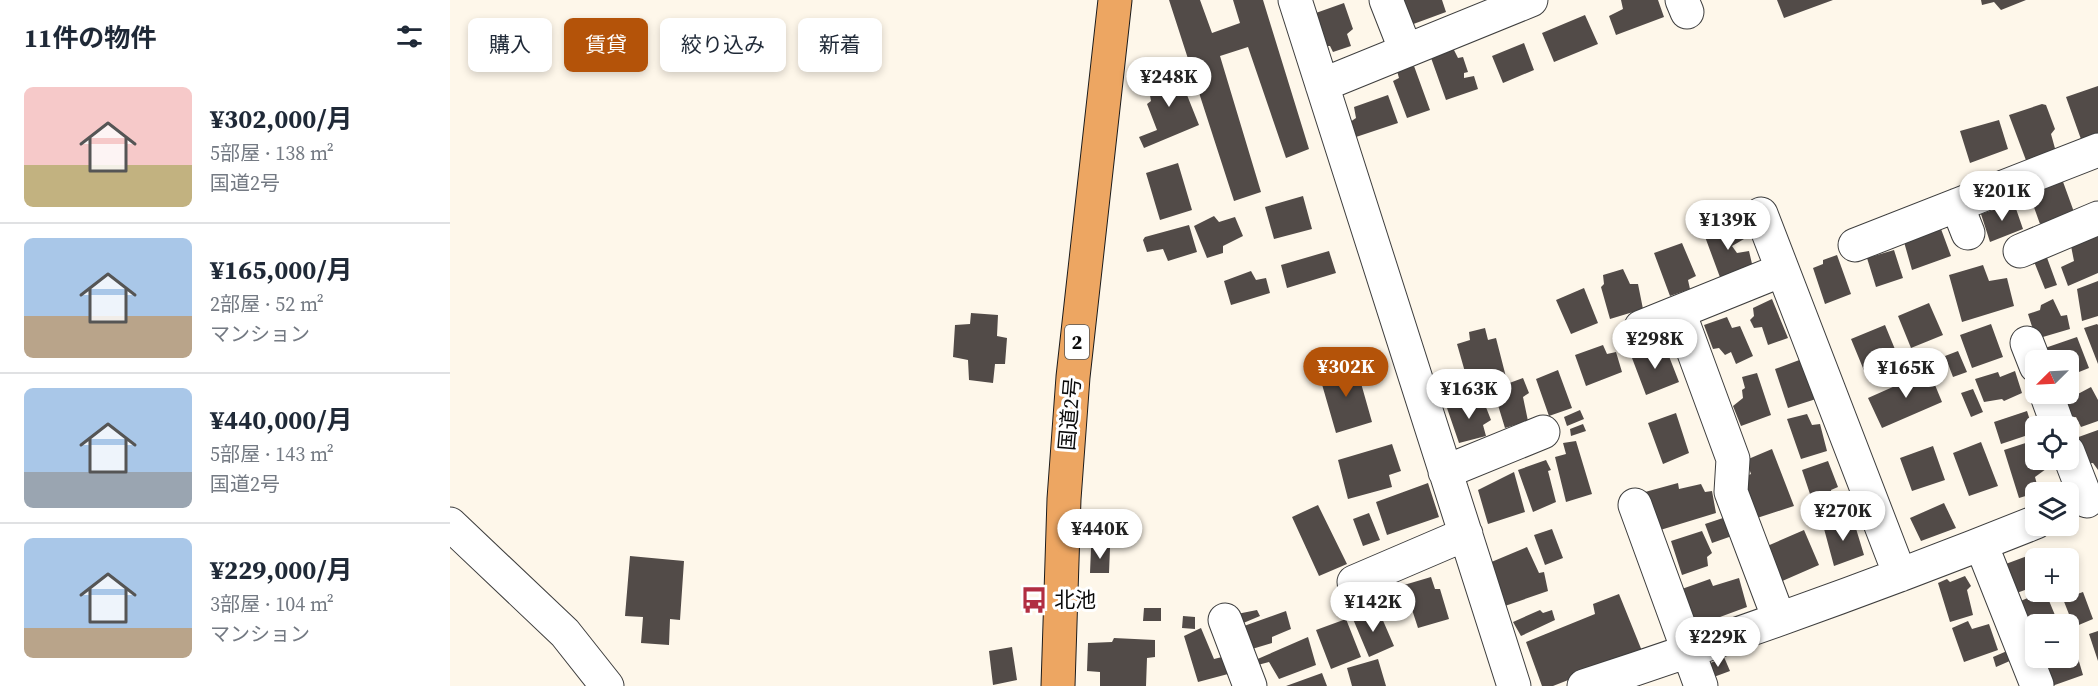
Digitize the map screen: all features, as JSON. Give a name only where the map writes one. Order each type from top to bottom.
[{"type":"highway","name":"国道2号","points":[[1058,686],[1064,499],[1073,376],[1115,0]]},
{"type":"street","points":[[1295,0],[1514,686]]},
{"type":"street","points":[[1386,0],[1406,51]]},
{"type":"street","points":[[1322,85],[1531,0]]},
{"type":"street","points":[[1855,245],[1962,219],[2098,150]]},
{"type":"street","points":[[1770,212],[1909,572],[1782,270],[1770,212]]},
{"type":"street","points":[[2020,251],[2098,218]]},
{"type":"street","points":[[1641,327],[1782,270]]},
{"type":"street","points":[[1679,312],[1733,459],[1731,492],[1779,619]]},
{"type":"street","points":[[1445,472],[1544,432]]},
{"type":"street","points":[[2074,470],[2085,502]]},
{"type":"street","points":[[1635,505],[1701,686]]},
{"type":"street","points":[[450,524],[565,633],[607,686]]},
{"type":"street","points":[[1584,686],[1689,652],[1909,572],[2025,526]]},
{"type":"street","points":[[1354,582],[1466,534]]},
{"type":"street","points":[[1981,544],[2037,685]]},
{"type":"street","points":[[1225,620],[1250,686]]},
{"type":"building","points":[[1169,0],[1200,0],[1212,33],[1240,23],[1233,0],[1263,0],[1309,149],[1286,158],[1248,47],[1220,56],[1261,192],[1234,201]]},
{"type":"building","points":[[1399,0],[1442,0],[1446,12],[1408,26]]},
{"type":"building","points":[[1621,0],[1658,0],[1664,17],[1616,35],[1609,16],[1623,9]]},
{"type":"building","points":[[1777,0],[1833,0],[1784,18]]},
{"type":"building","points":[[1981,0],[2026,0],[2001,10],[1994,2],[1982,5]]},
{"type":"building","points":[[1344,3],[1353,29],[1347,34],[1351,46],[1333,52],[1330,46],[1324,46],[1313,14]]},
{"type":"building","points":[[1585,15],[1598,44],[1554,62],[1542,33]]},
{"type":"building","points":[[1524,43],[1534,70],[1503,83],[1492,56]]},
{"type":"building","points":[[1452,46],[1458,58],[1463,57],[1468,72],[1464,73],[1464,78],[1474,76],[1478,89],[1446,100],[1430,55]]},
{"type":"building","points":[[1175,65],[1199,125],[1144,148],[1139,137],[1157,130],[1147,104],[1151,101],[1149,90],[1155,87],[1152,74]]},
{"type":"building","points":[[1414,66],[1430,110],[1407,118],[1393,81],[1399,78],[1397,71]]},
{"type":"building","points":[[2098,86],[2098,137],[2082,142],[2066,97]]},
{"type":"building","points":[[1388,95],[1398,123],[1356,137],[1350,122],[1356,118],[1354,107]]},
{"type":"building","points":[[2042,104],[2046,105],[2055,129],[2051,134],[2056,152],[2027,163],[2009,115]]},
{"type":"building","points":[[1999,120],[2008,149],[1970,163],[1960,131]]},
{"type":"building","points":[[1178,163],[1192,210],[1160,220],[1146,173]]},
{"type":"building","points":[[2062,179],[2074,212],[2040,224],[2031,199],[2043,194],[2042,187]]},
{"type":"building","points":[[1303,196],[1312,229],[1274,239],[1265,207]]},
{"type":"building","points":[[2014,203],[2023,229],[1990,242],[1981,214]]},
{"type":"building","points":[[1214,216],[1219,222],[1235,217],[1243,236],[1223,246],[1223,253],[1207,258],[1194,226]]},
{"type":"building","points":[[1736,223],[1744,239],[1732,246],[1737,253],[1749,251],[1753,268],[1721,280],[1704,234]]},
{"type":"building","points":[[1189,225],[1197,252],[1168,261],[1163,249],[1147,252],[1143,240],[1145,237]]},
{"type":"building","points":[[1941,229],[1951,256],[1912,270],[1904,242]]},
{"type":"building","points":[[2098,236],[2098,273],[2068,286],[2061,267],[2074,261],[2071,246]]},
{"type":"building","points":[[1682,243],[1696,276],[1688,280],[1690,289],[1670,296],[1654,253]]},
{"type":"building","points":[[1894,250],[1903,278],[1876,287],[1867,258]]},
{"type":"building","points":[[1329,251],[1336,273],[1287,288],[1281,265]]},
{"type":"building","points":[[1837,255],[1851,294],[1825,304],[1813,268],[1823,264],[1823,260]]},
{"type":"building","points":[[2046,255],[2057,285],[2045,289],[2033,259]]},
{"type":"building","points":[[1983,265],[1989,281],[2007,278],[2014,306],[1962,322],[1949,275]]},
{"type":"building","points":[[1623,269],[1630,284],[1638,284],[1643,309],[1610,319],[1601,287],[1604,284],[1603,275]]},
{"type":"building","points":[[1251,271],[1256,280],[1266,278],[1270,293],[1231,305],[1224,281]]},
{"type":"building","points":[[2098,281],[2098,316],[2082,321],[2077,289]]},
{"type":"building","points":[[1584,288],[1598,323],[1571,334],[1556,300]]},
{"type":"building","points":[[1772,299],[1788,338],[1768,345],[1762,327],[1754,328],[1750,320],[1754,316],[1753,308]]},
{"type":"building","points":[[2053,299],[2061,316],[2067,315],[2070,329],[2036,339],[2028,314],[2040,310],[2041,305]]},
{"type":"building","points":[[1929,303],[1943,335],[1911,348],[1898,316]]},
{"type":"building","points":[[971,313],[998,315],[997,336],[1007,338],[1005,364],[995,364],[993,383],[969,380],[968,360],[953,357],[955,325],[970,324]]},
{"type":"building","points":[[1727,317],[1732,328],[1740,326],[1753,356],[1736,364],[1731,352],[1725,355],[1719,348],[1713,349],[1704,325]]},
{"type":"building","points":[[1991,324],[2003,357],[1972,368],[1960,335]]},
{"type":"building","points":[[1885,325],[1899,359],[1865,373],[1851,339]]},
{"type":"building","points":[[2098,325],[2098,364],[2084,328]]},
{"type":"building","points":[[1485,328],[1488,340],[1496,338],[1506,377],[1465,389],[1462,373],[1465,372],[1457,344],[1470,340],[1469,332]]},
{"type":"building","points":[[2077,337],[2089,368],[2079,372],[2079,350],[2046,350],[2045,348]]},
{"type":"building","points":[[1603,345],[1607,354],[1616,352],[1622,372],[1586,386],[1575,355]]},
{"type":"building","points":[[1665,346],[1679,382],[1646,395],[1632,358]]},
{"type":"building","points":[[1958,351],[1967,372],[1953,377],[1945,356]]},
{"type":"building","points":[[1802,359],[1816,399],[1788,408],[1775,369]]},
{"type":"building","points":[[1355,362],[1372,422],[1336,433],[1319,374]]},
{"type":"building","points":[[1928,368],[1942,402],[1882,428],[1868,398],[1913,378],[1913,373]]},
{"type":"building","points":[[1558,370],[1572,408],[1549,416],[1536,379]]},
{"type":"building","points":[[2015,371],[2022,393],[2004,401],[2002,399],[1984,402],[1975,379],[1998,372],[2000,377]]},
{"type":"building","points":[[1757,373],[1771,415],[1741,426],[1733,406],[1743,398],[1742,390],[1745,388],[1742,377]]},
{"type":"building","points":[[1523,378],[1529,393],[1523,397],[1528,421],[1505,428],[1493,389]]},
{"type":"building","points":[[2091,387],[2098,400],[2098,421],[2081,427],[2079,416],[2066,416],[2061,404],[2079,404],[2079,393]]},
{"type":"building","points":[[1973,389],[1983,412],[1971,417],[1961,393]]},
{"type":"building","points":[[1482,397],[1491,420],[1483,425],[1486,436],[1459,443],[1447,408]]},
{"type":"building","points":[[1580,410],[1584,419],[1567,426],[1564,417]]},
{"type":"building","points":[[2027,411],[2029,416],[2025,416],[2025,436],[2001,444],[1994,422]]},
{"type":"building","points":[[1676,413],[1689,453],[1663,464],[1648,423]]},
{"type":"building","points":[[1807,414],[1812,425],[1820,424],[1827,451],[1801,459],[1787,419]]},
{"type":"building","points":[[1583,424],[1586,431],[1571,436],[1570,429]]},
{"type":"building","points":[[2098,430],[2098,470],[2093,463],[2082,464],[2079,456],[2079,437]]},
{"type":"building","points":[[1576,441],[1592,494],[1566,502],[1555,457],[1566,454],[1563,443]]},
{"type":"building","points":[[1981,442],[1998,486],[1969,496],[1953,453]]},
{"type":"building","points":[[2025,443],[2025,470],[2045,470],[2035,477],[2036,482],[2025,482],[2025,496],[2019,498],[2004,450]]},
{"type":"building","points":[[1392,444],[1401,471],[1389,475],[1392,487],[1348,499],[1338,460]]},
{"type":"building","points":[[1933,446],[1945,480],[1912,491],[1900,458]]},
{"type":"building","points":[[1772,449],[1794,506],[1757,518],[1742,478],[1751,474],[1746,460]]},
{"type":"building","points":[[1546,460],[1551,470],[1548,471],[1556,502],[1533,512],[1518,470]]},
{"type":"building","points":[[1828,461],[1838,487],[1831,490],[1835,510],[1817,515],[1802,470]]},
{"type":"building","points":[[1514,472],[1525,512],[1488,524],[1478,490]]},
{"type":"building","points":[[1428,483],[1439,517],[1387,535],[1376,502]]},
{"type":"building","points":[[1678,483],[1679,489],[1701,484],[1705,492],[1712,491],[1716,513],[1657,531],[1645,492]]},
{"type":"building","points":[[1944,503],[1956,528],[1921,541],[1910,518]]},
{"type":"building","points":[[1318,505],[1347,564],[1319,576],[1292,517]]},
{"type":"building","points":[[1369,513],[1380,540],[1363,546],[1353,519]]},
{"type":"building","points":[[1726,517],[1732,536],[1712,543],[1705,524]]},
{"type":"building","points":[[1840,521],[1842,525],[1854,522],[1864,555],[1834,566],[1823,525]]},
{"type":"building","points":[[1552,529],[1563,558],[1545,565],[1534,535]]},
{"type":"building","points":[[1804,530],[1819,565],[1780,582],[1765,547]]},
{"type":"building","points":[[1702,531],[1712,553],[1707,557],[1708,566],[1682,575],[1671,541]]},
{"type":"building","points":[[1527,547],[1539,573],[1544,572],[1548,591],[1502,607],[1489,563]]},
{"type":"building","points":[[1091,548],[1110,548],[1109,573],[1090,573]]},
{"type":"building","points":[[630,556],[684,561],[680,620],[670,619],[669,645],[641,643],[643,617],[625,616]]},
{"type":"building","points":[[2025,557],[2025,590],[2011,595],[2003,565]]},
{"type":"building","points":[[1965,576],[1971,586],[1967,590],[1973,615],[1950,622],[1938,583],[1947,579],[1950,582]]},
{"type":"building","points":[[1431,577],[1435,589],[1440,589],[1449,619],[1418,628],[1404,585]]},
{"type":"building","points":[[1739,578],[1747,607],[1693,627],[1679,590],[1710,579],[1713,586]]},
{"type":"building","points":[[2083,592],[2093,619],[2079,625],[2079,614],[2069,614],[2064,602],[2079,602],[2079,593]]},
{"type":"building","points":[[1619,594],[1642,651],[1553,686],[1542,686],[1526,642],[1595,614],[1593,604]]},
{"type":"building","points":[[2025,599],[2025,602],[2050,602],[2055,614],[2025,614],[2025,623],[2018,602]]},
{"type":"building","points":[[1144,608],[1161,608],[1161,621],[1143,621]]},
{"type":"building","points":[[1378,609],[1394,646],[1369,657],[1353,619]]},
{"type":"building","points":[[1257,610],[1260,616],[1241,624],[1237,614]]},
{"type":"building","points":[[1540,610],[1543,613],[1552,610],[1555,620],[1521,636],[1513,622]]},
{"type":"building","points":[[1286,611],[1291,629],[1272,637],[1272,643],[1252,649],[1244,626]]},
{"type":"building","points":[[1183,616],[1195,617],[1195,629],[1182,628]]},
{"type":"building","points":[[1346,619],[1361,657],[1331,669],[1316,630]]},
{"type":"building","points":[[1968,621],[1972,629],[1989,624],[1998,650],[1964,662],[1952,628]]},
{"type":"building","points":[[1201,628],[1214,659],[1222,657],[1228,674],[1198,682],[1184,636]]},
{"type":"building","points":[[2098,631],[2098,661],[2089,634]]},
{"type":"building","points":[[1308,637],[1316,665],[1279,679],[1269,662],[1254,666],[1253,661]]},
{"type":"building","points":[[1114,638],[1155,640],[1155,657],[1147,658],[1146,686],[1100,686],[1100,672],[1087,671],[1088,643],[1112,642]]},
{"type":"building","points":[[1012,647],[1017,680],[993,685],[989,651]]},
{"type":"building","points":[[2007,651],[2012,660],[1996,667],[1993,657]]},
{"type":"building","points":[[1724,657],[1730,671],[1711,678],[1706,665]]},
{"type":"building","points":[[1378,659],[1386,686],[1352,686],[1347,668]]},
{"type":"building","points":[[2079,662],[2083,675],[2052,686],[2046,668],[2079,668]]},
{"type":"building","points":[[1322,673],[1327,686],[1286,686]]},
{"type":"place","name":"北池","points":[[1034,600]]}]
